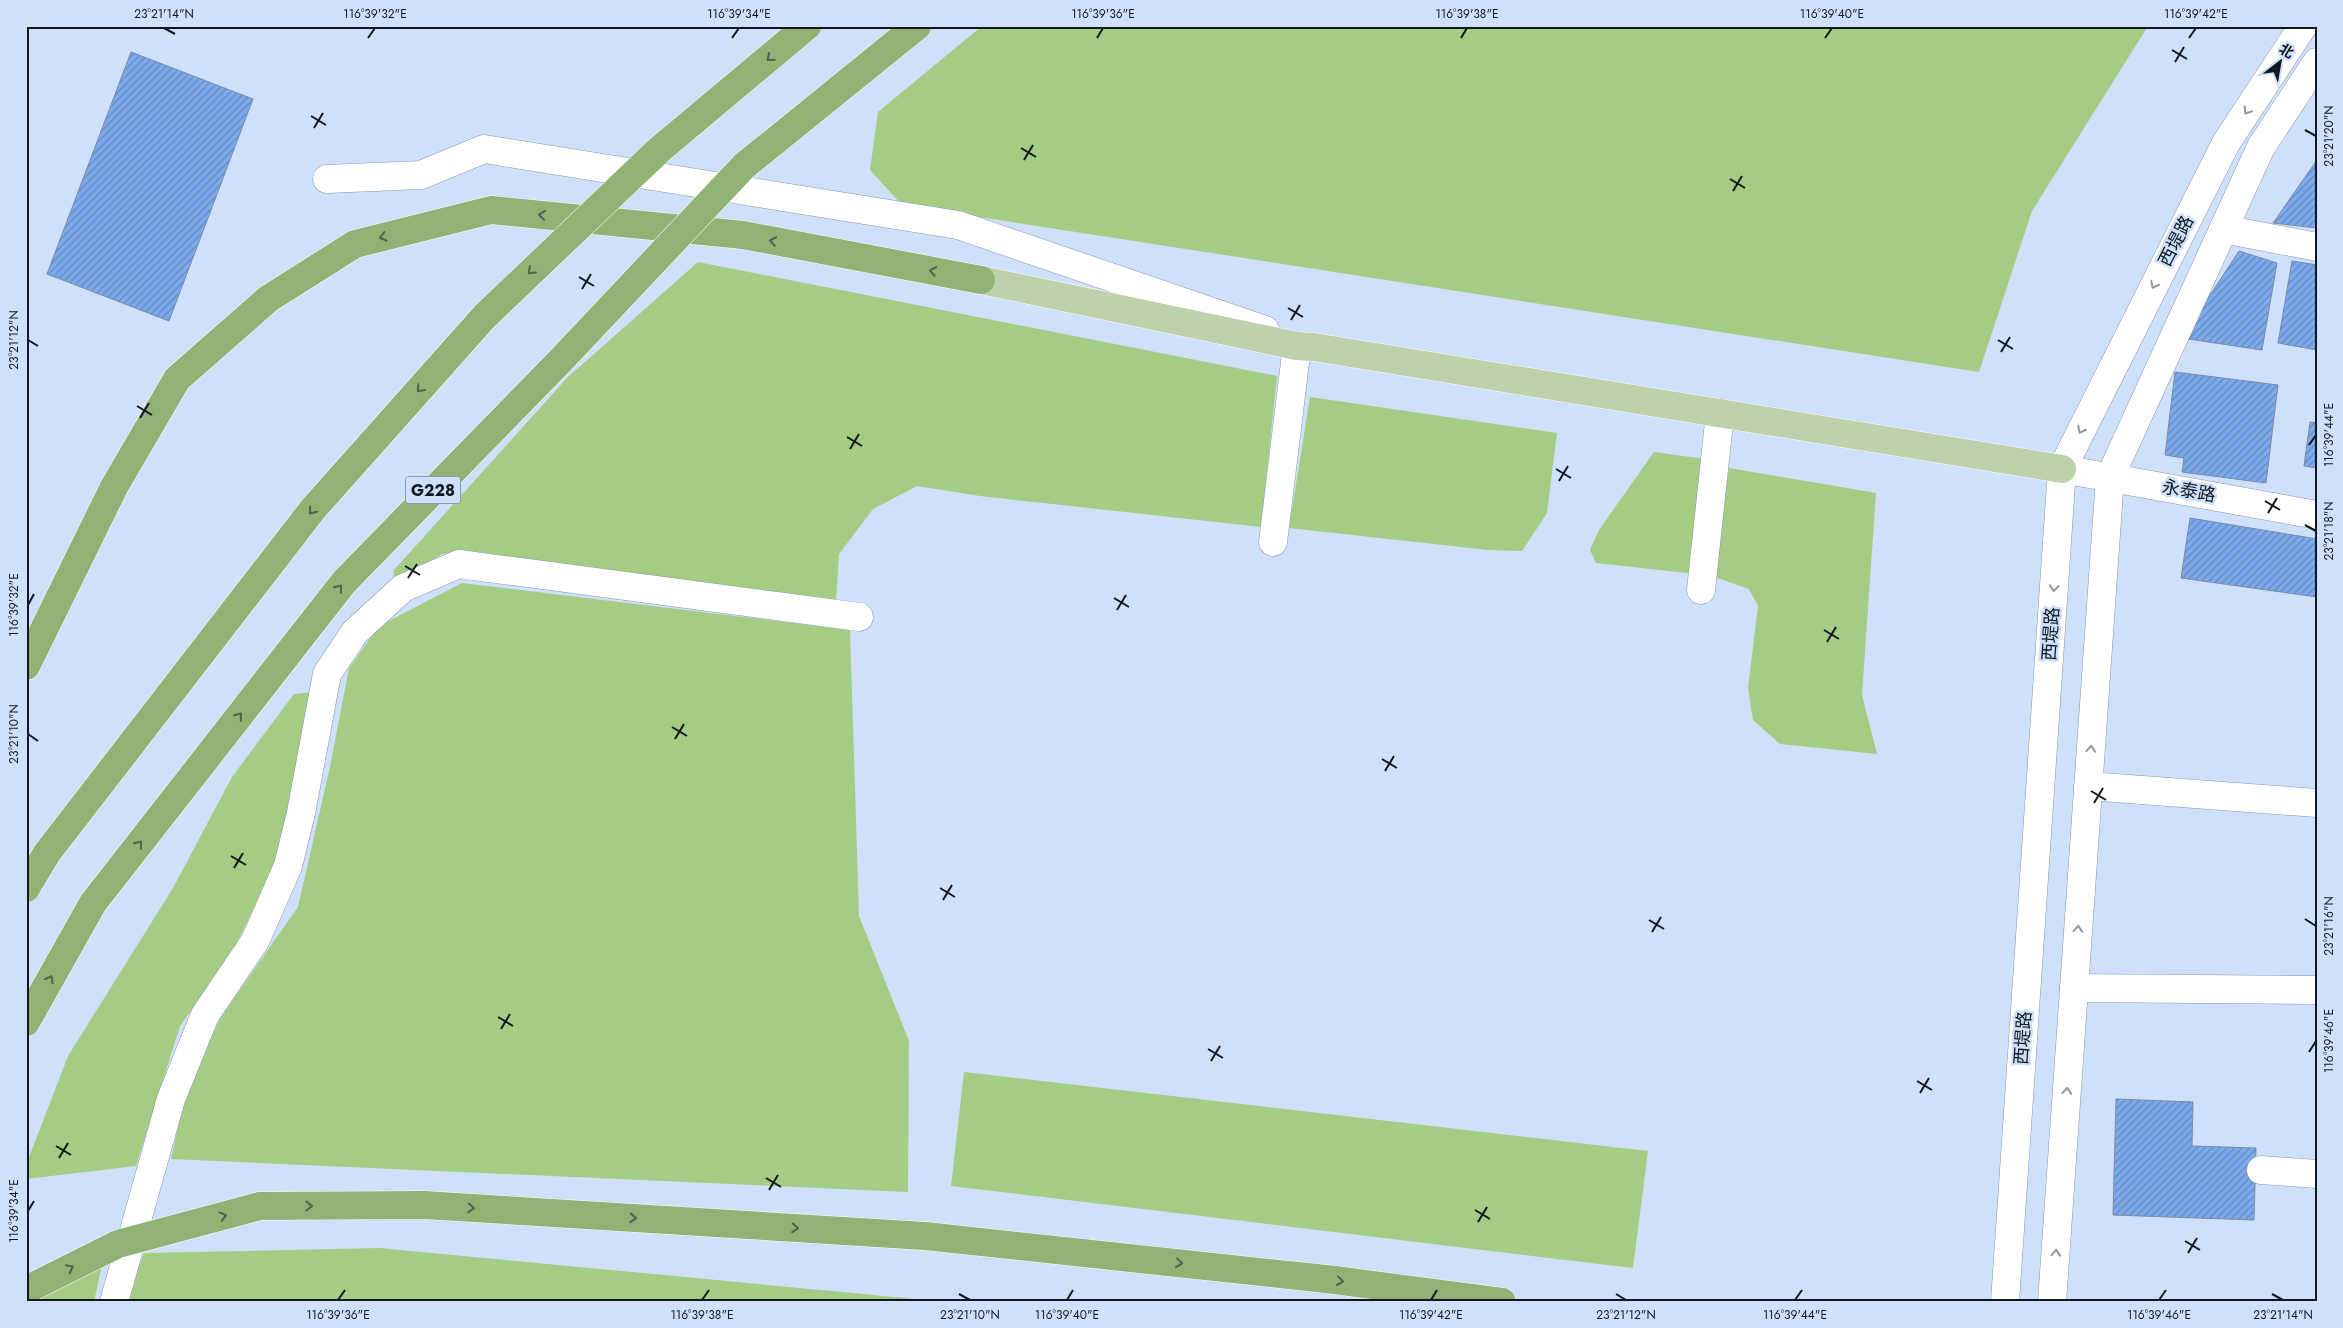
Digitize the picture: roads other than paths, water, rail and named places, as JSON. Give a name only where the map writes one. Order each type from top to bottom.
[{"type":"highway","points":[[26,888],[47,853],[314,509],[484,316],[659,150],[807,26]]},
{"type":"highway","name":"G228","points":[[26,1022],[93,903],[344,582],[568,352],[744,166],[917,26]]},
{"type":"highway","points":[[26,666],[114,487],[177,379],[268,299],[356,244],[491,210],[743,235],[981,280]]},
{"type":"highway","points":[[26,1290],[118,1244],[260,1206],[424,1205],[925,1236],[1335,1280],[1502,1302]]},
{"type":"main road","points":[[981,280],[1306,346],[2062,469]]},
{"type":"street","name":"西堤路","points":[[2005,1302],[2062,469],[2226,143],[2303,26]]},
{"type":"street","name":"西堤路","points":[[2052,1302],[2110,477],[2261,147],[2317,62]]},
{"type":"street","points":[[327,179],[421,175],[484,149],[958,225],[1306,346],[1273,542]]},
{"type":"street","points":[[2223,229],[2317,246]]},
{"type":"street","points":[[1701,590],[1720,413]]},
{"type":"street","name":"永泰路","points":[[2062,469],[2317,515]]},
{"type":"street","points":[[114,1302],[171,1099],[206,1015],[255,941],[288,866],[301,813],[327,674],[354,632],[403,588],[459,564],[859,617]]},
{"type":"street","points":[[2088,786],[2317,803]]},
{"type":"street","points":[[2074,988],[2317,990]]},
{"type":"street","points":[[2262,1170],[2317,1174]]}]
